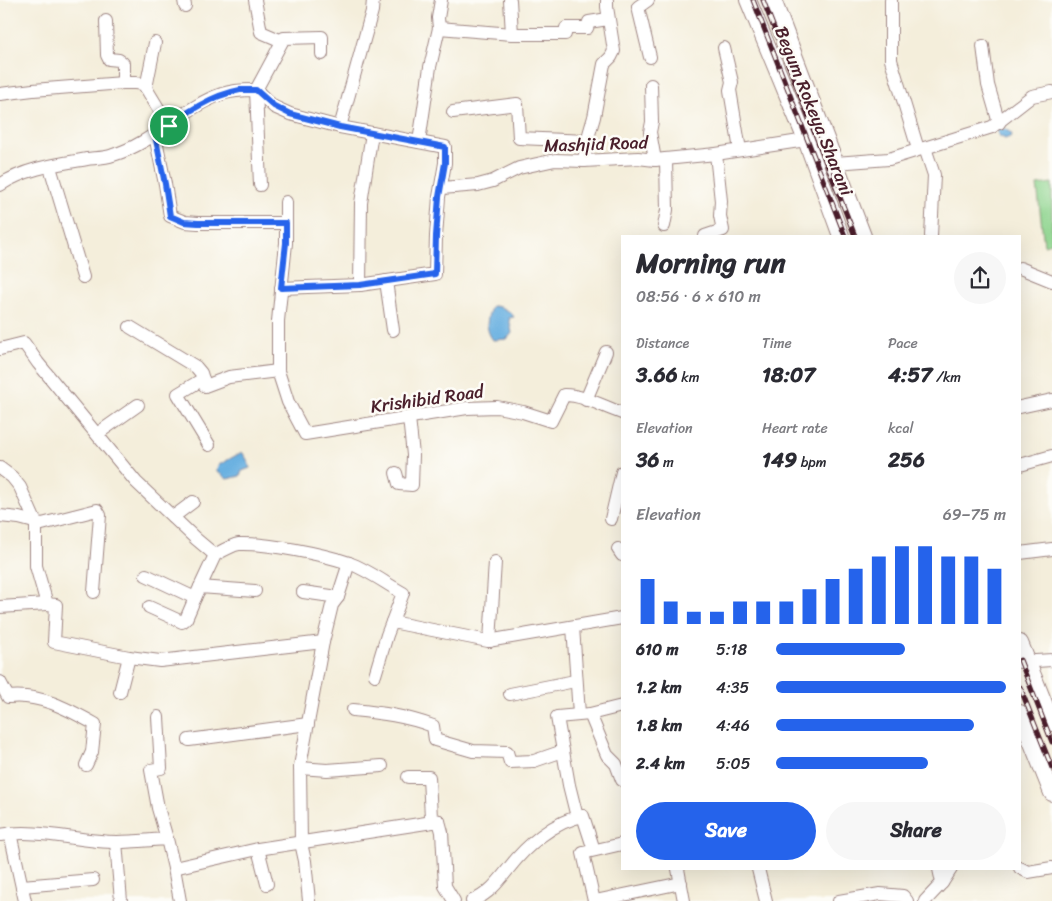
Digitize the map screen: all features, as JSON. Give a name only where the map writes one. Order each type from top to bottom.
[{"type":"main road","name":"Begum Rokeya Sharani","points":[[748,0],[806,140],[841,235]]},
{"type":"main road","name":"Begum Rokeya Sharani","points":[[773,0],[863,235]]},
{"type":"main road","points":[[1021,648],[1024,662],[1052,723]]},
{"type":"main road","points":[[1021,716],[1052,793]]},
{"type":"street","points":[[255,0],[261,32],[282,41]]},
{"type":"street","points":[[340,127],[372,11],[373,0]]},
{"type":"street","points":[[419,142],[430,67],[439,28],[440,0]]},
{"type":"street","points":[[510,0],[512,34]]},
{"type":"street","points":[[584,161],[604,64],[611,57],[614,50],[608,19],[607,0]]},
{"type":"street","points":[[649,0],[638,6],[650,57]]},
{"type":"street","points":[[891,0],[891,60],[922,148],[934,175],[931,235]]},
{"type":"street","points":[[439,28],[512,34],[566,34],[566,28],[587,28],[589,22],[608,19]]},
{"type":"street","points":[[106,21],[107,55],[108,58],[121,61],[123,83]]},
{"type":"street","points":[[260,186],[256,90],[284,38],[322,37],[322,54]]},
{"type":"street","points":[[146,88],[155,43]]},
{"type":"street","points":[[983,46],[988,85],[1000,123]]},
{"type":"street","points":[[724,48],[732,82],[730,90],[740,150]]},
{"type":"street","points":[[0,94],[123,83],[143,84],[169,126]]},
{"type":"street","points":[[651,85],[652,122],[650,132],[660,160]]},
{"type":"street","points":[[0,185],[21,174],[113,155],[155,135],[198,106],[221,94],[240,90],[256,90],[274,106],[290,114],[340,127],[445,147],[442,188],[439,197],[435,274],[360,285],[281,288]]},
{"type":"street","points":[[835,163],[889,158],[992,127],[1000,123],[1032,96],[1052,92]]},
{"type":"street","points":[[453,112],[517,104],[520,138],[587,141]]},
{"type":"street","points":[[360,285],[361,203],[372,133]]},
{"type":"street","points":[[155,135],[170,216],[184,222],[198,223],[286,223]]},
{"type":"street","name":"Mashjid Road","points":[[442,188],[478,185],[493,181],[519,168],[555,160],[584,161],[638,158],[660,160],[716,154],[806,140]]},
{"type":"street","points":[[708,235],[723,230],[720,216],[721,202],[716,154]]},
{"type":"street","name":"Mashjid Road","points":[[660,160],[667,210],[664,226]]},
{"type":"street","points":[[50,167],[83,277]]},
{"type":"street","points":[[130,326],[196,367],[205,386],[229,377],[278,371],[278,322],[286,243],[286,202]]},
{"type":"street","points":[[1021,268],[1052,281]]},
{"type":"street","points":[[386,281],[393,330]]},
{"type":"street","points":[[0,349],[24,343],[38,363],[136,482],[196,540],[215,555]]},
{"type":"street","points":[[586,400],[606,352]]},
{"type":"street","name":"Krishibid Road","points":[[278,371],[288,402],[306,434],[467,408],[497,407],[523,412],[551,421],[564,395],[571,395],[621,413]]},
{"type":"street","points":[[203,379],[178,394],[209,446]]},
{"type":"street","points":[[1021,407],[1052,400]]},
{"type":"street","points":[[97,434],[138,406]]},
{"type":"street","points":[[396,473],[399,484],[412,485],[413,455],[409,418]]},
{"type":"street","points":[[1021,465],[1052,456]]},
{"type":"street","points":[[0,468],[12,477],[20,487],[36,522],[36,566],[47,604]]},
{"type":"street","points":[[611,519],[621,476]]},
{"type":"street","points":[[173,517],[193,502]]},
{"type":"street","points":[[0,516],[42,524],[97,510],[100,514],[94,592]]},
{"type":"street","points":[[149,606],[182,622],[186,619],[215,555],[237,544],[292,550],[349,563],[402,593],[386,635],[375,676]]},
{"type":"street","points":[[1021,553],[1052,549]]},
{"type":"street","points":[[490,640],[495,562]]},
{"type":"street","points":[[309,901],[301,842],[300,768],[323,642],[332,605],[338,597],[349,563]]},
{"type":"street","points":[[146,575],[198,592],[255,591]]},
{"type":"street","points":[[303,592],[338,597]]},
{"type":"street","points":[[0,607],[56,605],[54,642],[129,657],[160,661],[323,642]]},
{"type":"street","points":[[392,622],[490,640],[621,618]]},
{"type":"street","points":[[573,627],[575,681],[584,714],[607,755],[616,764],[621,777]]},
{"type":"street","points":[[120,692],[129,657]]},
{"type":"street","points":[[1024,662],[1052,660]]},
{"type":"street","points":[[510,694],[575,681]]},
{"type":"street","points":[[0,682],[8,697],[28,696],[68,710],[94,724],[92,752],[86,765]]},
{"type":"street","points":[[577,817],[569,785],[557,716],[584,714],[621,706]]},
{"type":"street","points":[[353,710],[398,715],[433,726],[435,740],[473,751],[507,752],[510,762],[534,761],[563,751]]},
{"type":"street","points":[[158,717],[161,768],[151,770],[180,901]]},
{"type":"street","points":[[188,740],[308,724]]},
{"type":"street","points":[[300,768],[335,769],[382,766]]},
{"type":"street","points":[[408,777],[429,778],[431,818],[439,821]]},
{"type":"street","points":[[472,901],[483,896],[502,879],[509,868],[538,838],[577,817],[584,816],[594,850]]},
{"type":"street","points":[[174,868],[258,849],[439,821]]},
{"type":"street","points":[[439,821],[442,832],[445,886],[454,901]]},
{"type":"street","points":[[25,901],[5,834],[51,834],[116,842],[167,839]]},
{"type":"street","points":[[116,842],[121,901]]},
{"type":"street","points":[[621,844],[583,853],[594,901],[681,883]]},
{"type":"street","points":[[258,849],[267,884]]},
{"type":"street","points":[[1021,868],[1028,872],[1052,868]]},
{"type":"street","points":[[678,870],[684,901]]},
{"type":"street","points":[[758,870],[762,900]]},
{"type":"street","points":[[940,870],[942,883]]},
{"type":"street","points":[[925,901],[951,870]]},
{"type":"street","points":[[22,886],[93,880]]},
{"type":"street","points":[[839,901],[880,894],[903,896],[907,901]]},
{"type":"green space","points":[[1052,183],[1052,243],[1044,245],[1037,185]]},
{"type":"water","points":[[997,128],[1005,129],[1012,136],[1005,139],[998,135]]},
{"type":"water","points":[[492,306],[510,312],[514,317],[509,318],[512,333],[507,339],[493,340],[490,336],[487,324]]},
{"type":"water","points":[[242,452],[250,468],[242,471],[240,476],[227,479],[216,470],[219,465]]},
{"type":"railway","points":[[753,0],[845,235]]},
{"type":"railway","points":[[763,0],[855,235]]},
{"type":"railway","points":[[1021,663],[1052,742]]},
{"type":"railway","points":[[1021,690],[1052,768]]},
{"type":"route","points":[[240,90],[256,90],[274,106],[290,114],[340,127],[445,147],[442,188],[439,197],[435,274],[360,285],[281,288],[286,243],[286,223],[198,223],[184,222],[170,216],[155,135],[169,126],[198,106],[221,94],[240,90]]}]
